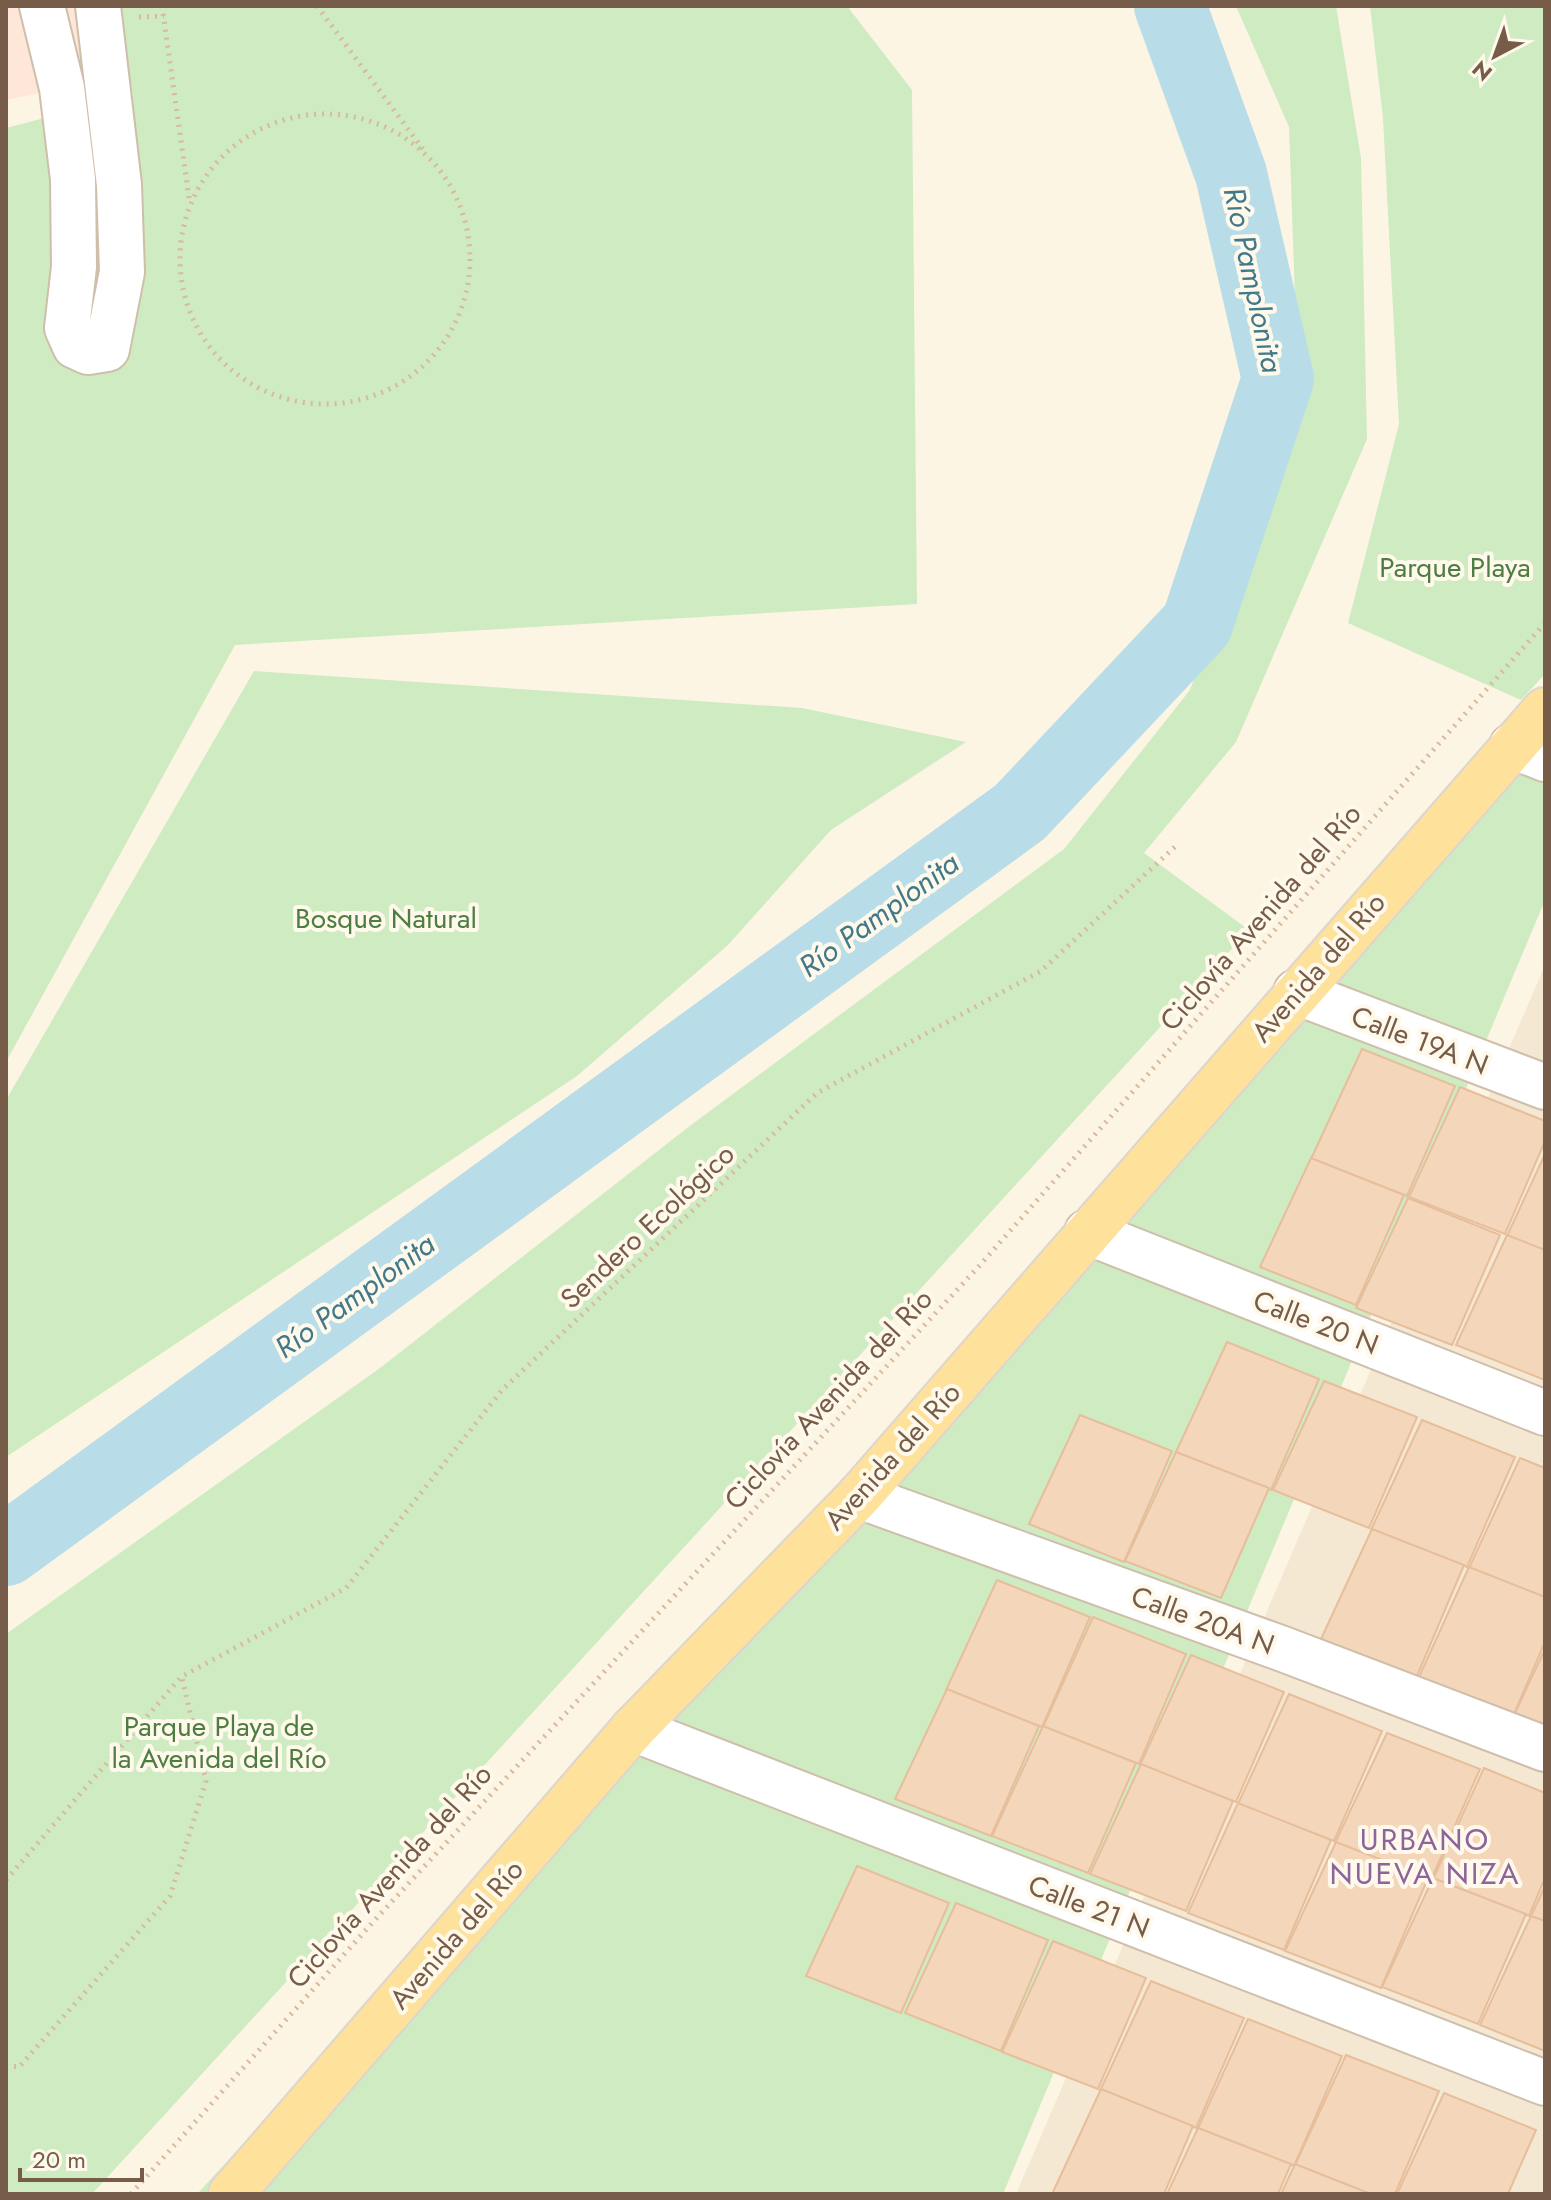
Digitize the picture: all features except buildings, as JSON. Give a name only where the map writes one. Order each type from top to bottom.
[{"type":"main road","name":"Avenida del Río","points":[[231,2194],[633,1729],[859,1496],[1296,992],[1529,752],[1545,710]]},
{"type":"street","points":[[42,6],[62,88],[73,179],[74,267],[67,328],[75,346],[88,352],[107,349],[122,272],[117,171],[98,6]]},
{"type":"street","name":"Calle 19A N","points":[[1296,992],[1545,1087]]},
{"type":"street","name":"Calle 20 N","points":[[1087,1232],[1545,1413]]},
{"type":"street","name":"Calle 20A N","points":[[859,1496],[1283,1649],[1545,1749]]},
{"type":"street","name":"Calle 21 N","points":[[633,1729],[1545,2083]]},
{"type":"path","points":[[162,6],[189,199],[180,242],[184,291],[202,334],[232,370],[272,397],[321,406],[369,399],[413,376],[447,339],[467,294],[470,245],[456,197],[317,6]]},
{"type":"path","points":[[189,199],[215,159],[252,130],[296,115],[344,113],[389,128],[428,156]]},
{"type":"path","name":"Ciclovía Avenida del Río","points":[[131,2194],[373,1922],[981,1264],[1545,623]]},
{"type":"path","name":"Sendero Ecológico","points":[[6,1880],[181,1677],[346,1588],[502,1390],[817,1093],[1041,971],[1178,844]]},
{"type":"path","points":[[6,2066],[19,2067],[170,1896],[206,1781],[181,1677]]},
{"type":"shaded area","points":[[6,6],[89,6],[104,80],[6,100]]},
{"type":"shaded area","points":[[1545,965],[1545,2194],[1016,2194]]},
{"type":"green space","points":[[114,6],[847,6],[912,90],[917,604],[235,645],[6,1062],[6,128],[133,95]]},
{"type":"green space","name":"Parque Playa de la Avenida del Río","points":[[1236,6],[1336,6],[1361,158],[1367,439],[1236,742],[1144,853],[1249,930],[92,2194],[6,2194],[6,1634],[380,1368],[691,1125],[1064,849],[1190,690],[1298,383],[1289,127]]},
{"type":"green space","name":"Parque Playa","points":[[1370,6],[1545,6],[1545,674],[1521,700],[1348,623],[1399,424],[1383,118]]},
{"type":"green space","name":"Bosque Natural","points":[[254,671],[802,708],[966,742],[831,830],[728,945],[577,1076],[6,1457],[6,1100]]},
{"type":"green space","points":[[1545,735],[1545,900],[1003,2194],[197,2194]]},
{"type":"waterway","name":"Río Pamplonita","points":[[6,1550],[1020,812],[1197,624],[1278,379],[1231,174],[1170,6]]},
{"type":"district","name":"URBANO NUEVA NIZA","points":[[1425,1857]]}]
